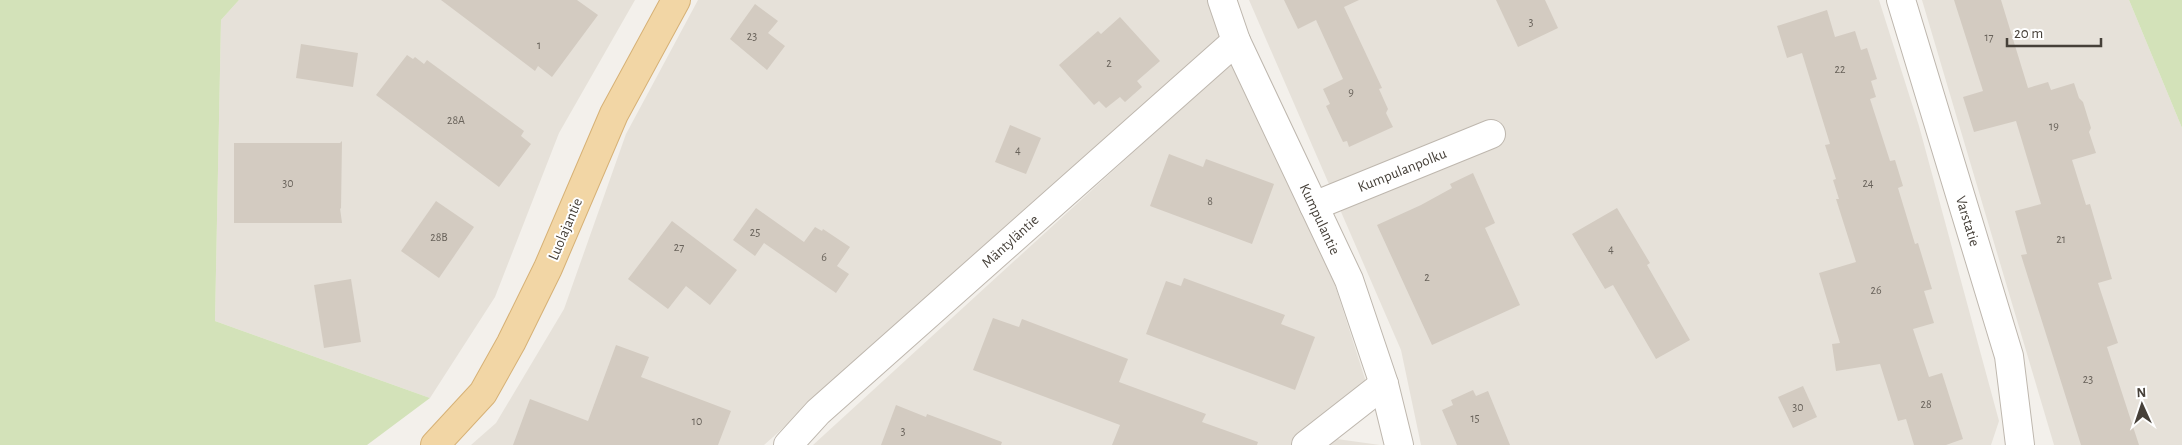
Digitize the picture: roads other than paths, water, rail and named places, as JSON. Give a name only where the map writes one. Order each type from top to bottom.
[{"type":"main road","name":"Luolajantie","points":[[435,445],[483,393],[511,344],[548,268],[614,114],[676,0]]},
{"type":"street","name":"Kumpulantie","points":[[1222,0],[1236,41],[1349,280],[1384,384],[1399,445]]},
{"type":"street","name":"Varstatie","points":[[1901,0],[2009,356],[2020,445]]},
{"type":"street","name":"Mäntyläntie","points":[[788,445],[818,412],[1236,41]]},
{"type":"street","name":"Kumpulanpolku","points":[[1314,206],[1490,134]]},
{"type":"street","points":[[1306,445],[1384,384]]}]
